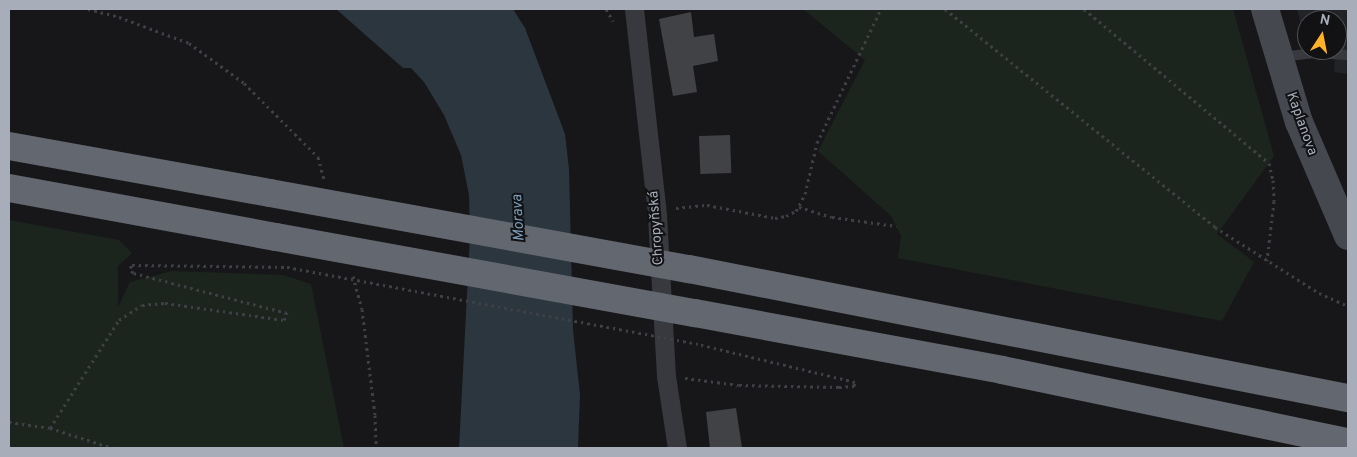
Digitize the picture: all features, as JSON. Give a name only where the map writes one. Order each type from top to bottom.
[{"type":"highway","points":[[9,146],[689,269],[1348,398]]},
{"type":"highway","points":[[9,188],[1002,370],[1348,442]]},
{"type":"main road","name":"Kaplanova","points":[[1264,9],[1278,57],[1319,171],[1348,236]]},
{"type":"street","name":"Chropyňská","points":[[634,9],[657,215],[666,376],[677,448]]},
{"type":"lane","points":[[1278,57],[1312,53],[1348,55]]},
{"type":"path","points":[[657,215],[670,209],[706,205],[775,218],[786,216],[799,207],[805,194],[817,143],[881,9]]},
{"type":"path","points":[[945,9],[1215,227],[1319,293],[1348,306]]},
{"type":"path","points":[[1084,9],[1269,164],[1274,180],[1274,201],[1267,261]]},
{"type":"path","points":[[799,207],[832,217],[896,226]]},
{"type":"path","points":[[50,428],[119,320],[142,305],[165,303],[284,320],[287,313],[133,272],[130,268],[132,265],[287,267],[698,344],[855,382],[854,386],[839,387],[739,385],[666,376]]},
{"type":"path","points":[[9,422],[50,428],[113,448]]},
{"type":"shaded area","points":[[803,9],[1233,9],[1274,156],[1217,234],[1254,262],[1222,321],[898,258],[901,236],[891,216],[818,151],[865,60]]},
{"type":"shaded area","points":[[1348,9],[1348,74],[1334,72],[1335,60],[1347,60],[1347,10],[1297,10]]},
{"type":"shaded area","points":[[9,220],[119,240],[132,253],[118,266],[118,307],[130,282],[172,271],[283,275],[311,284],[344,448],[9,448]]},
{"type":"water","name":"Morava","points":[[336,9],[513,9],[525,28],[565,134],[569,169],[573,330],[580,395],[578,448],[459,448],[470,236],[469,195],[461,155],[444,115],[424,82],[411,68],[403,68]]},
{"type":"building","points":[[691,12],[694,37],[714,34],[718,61],[693,66],[697,92],[673,96],[659,19]]},
{"type":"building","points":[[730,135],[731,173],[700,174],[699,136]]},
{"type":"building","points":[[736,408],[742,448],[710,448],[706,412]]}]
